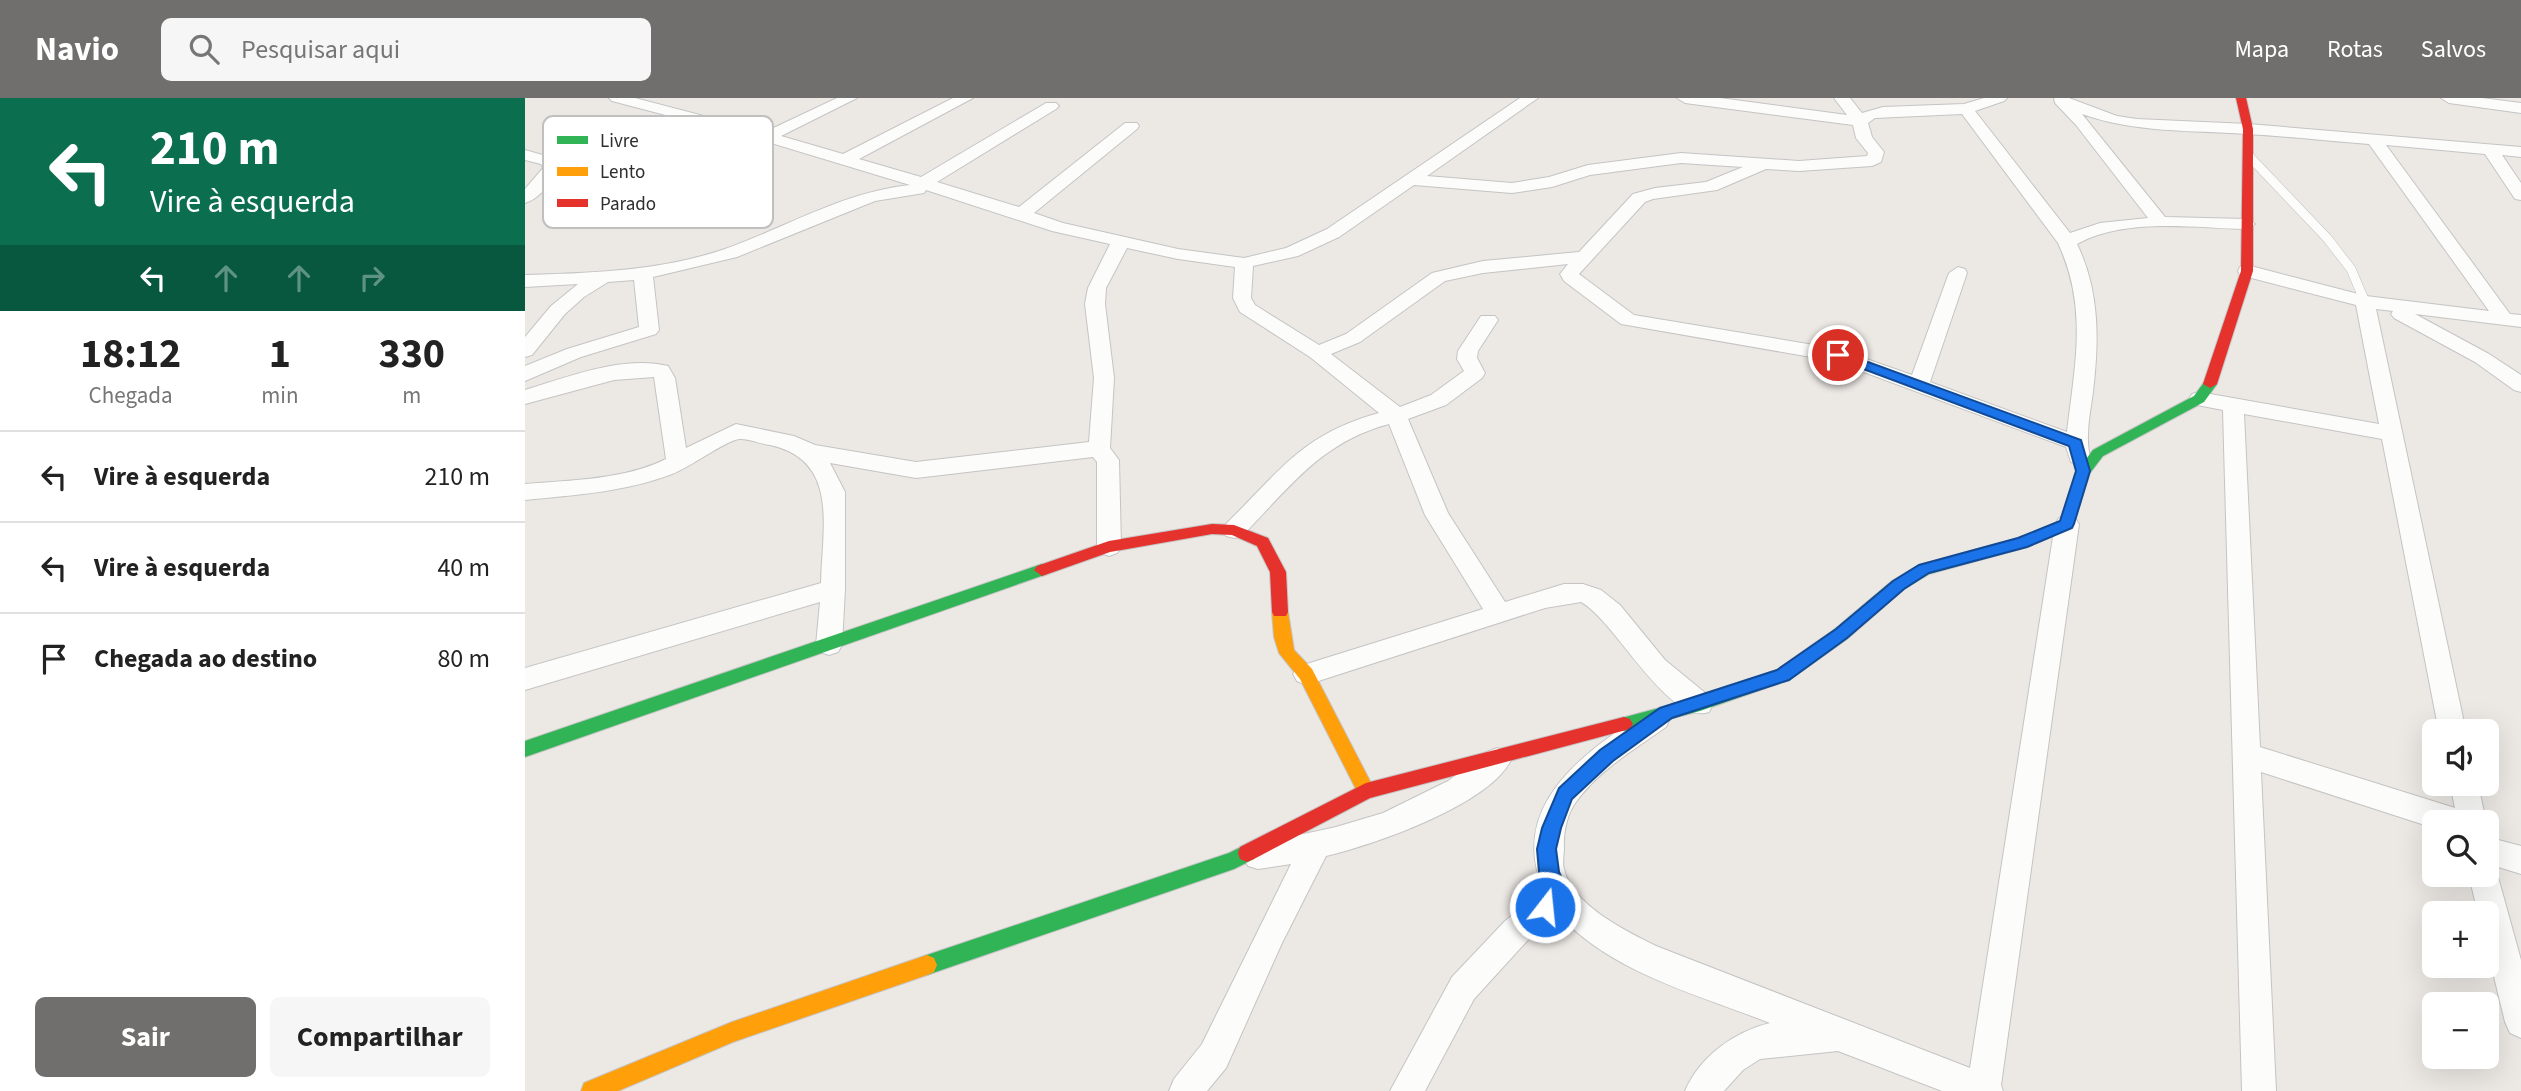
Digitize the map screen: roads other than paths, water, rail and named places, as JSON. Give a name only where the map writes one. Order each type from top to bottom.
[{"type":"street","points":[[617,98],[686,116]]},
{"type":"street","points":[[773,134],[849,98]]},
{"type":"street","points":[[843,161],[965,98]]},
{"type":"street","points":[[773,139],[1023,213],[1058,227],[1178,254],[1244,263],[1292,252],[1333,233],[1530,98]]},
{"type":"street","points":[[1685,98],[1860,121],[1870,115],[1883,113],[1966,109],[2000,98]]},
{"type":"street","points":[[1412,180],[1512,188],[1552,182],[1587,170],[1681,158],[1761,165],[1866,163],[1875,159],[1876,152],[1864,138],[1860,121],[1842,98]]},
{"type":"street","points":[[1666,713],[1606,755],[1565,794],[1551,828],[1547,849],[1549,872],[1560,896],[1588,925],[1642,956],[1984,1091],[2067,524],[2083,471],[2098,453],[2199,399],[2210,385],[2247,271],[2248,130],[2241,98]]},
{"type":"street","points":[[2449,98],[2521,108]]},
{"type":"street","points":[[2059,99],[2114,120],[2137,124],[2521,152]]},
{"type":"street","points":[[2059,99],[2082,122],[2159,222]]},
{"type":"street","points":[[525,281],[643,274],[693,265],[730,254],[883,191],[929,186],[1051,106]]},
{"type":"street","points":[[1966,109],[2067,242],[2079,262],[2089,315],[2076,443],[2083,471]]},
{"type":"street","points":[[1023,213],[1131,127]]},
{"type":"street","points":[[2375,141],[2512,320]]},
{"type":"street","points":[[2490,149],[2521,195]]},
{"type":"street","points":[[525,155],[543,160]]},
{"type":"street","points":[[1761,165],[1719,184],[1687,191],[1648,194],[1639,198],[1569,274],[1628,320],[1838,355],[2076,443]]},
{"type":"street","points":[[525,198],[543,181]]},
{"type":"street","points":[[2067,242],[2085,231],[2108,226],[2159,222],[2246,223]]},
{"type":"street","points":[[1099,450],[1104,378],[1095,304],[1097,288],[1121,241]]},
{"type":"street","points":[[1317,353],[1353,338],[1439,276],[1483,267],[1585,257]]},
{"type":"street","points":[[1244,263],[1242,298],[1247,308],[1317,353],[1396,415],[1437,514],[1499,614]]},
{"type":"street","points":[[2247,271],[2375,304],[2512,320]]},
{"type":"street","points":[[1919,384],[1958,273]]},
{"type":"street","points":[[525,374],[574,353],[649,330],[643,274]]},
{"type":"street","points":[[525,351],[562,304],[582,288],[604,278]]},
{"type":"street","points":[[2375,304],[2482,358],[2521,385]]},
{"type":"street","points":[[2375,304],[2393,434],[2450,719]]},
{"type":"street","points":[[1234,530],[1306,458],[1331,438],[1437,401],[1475,373],[1467,359],[1468,351],[1488,320]]},
{"type":"street","points":[[525,397],[628,372],[650,368],[661,371],[665,378],[677,462]]},
{"type":"street","points":[[2199,399],[2393,434]]},
{"type":"street","points":[[2233,406],[2259,1091]]},
{"type":"street","points":[[525,492],[599,485],[637,477],[677,462],[736,432],[794,443],[809,452],[824,471],[834,492],[833,589],[829,645]]},
{"type":"street","points":[[809,452],[916,470],[1082,449],[1099,450],[1108,460],[1109,547]]},
{"type":"street","points":[[592,1091],[732,1032],[1234,860],[1366,791],[1507,752],[1700,704],[1783,675],[1841,634],[1898,585],[1924,569],[2022,543],[2067,524]]},
{"type":"street","points":[[525,749],[1109,547],[1212,529],[1234,530],[1263,542],[1278,572],[1282,637],[1287,653],[1306,674],[1366,791]]},
{"type":"street","points":[[525,679],[833,589]]},
{"type":"street","points":[[1306,674],[1561,595],[1582,593],[1600,600],[1649,661],[1671,683],[1700,704]]},
{"type":"street","points":[[1234,860],[1315,848],[1405,817],[1458,790],[1507,752]]},
{"type":"street","points":[[2246,755],[2422,811]]},
{"type":"street","points":[[1186,1091],[1215,1056],[1271,933],[1315,848]]},
{"type":"street","points":[[2499,854],[2521,860]]},
{"type":"street","points":[[2487,887],[2521,1022]]},
{"type":"street","points":[[1407,1091],[1463,988],[1516,931],[1560,896]]},
{"type":"street","points":[[1702,1091],[1722,1065],[1752,1042],[1842,1036]]},
{"type":"lane","points":[[2248,155],[2327,238],[2375,304]]}]
